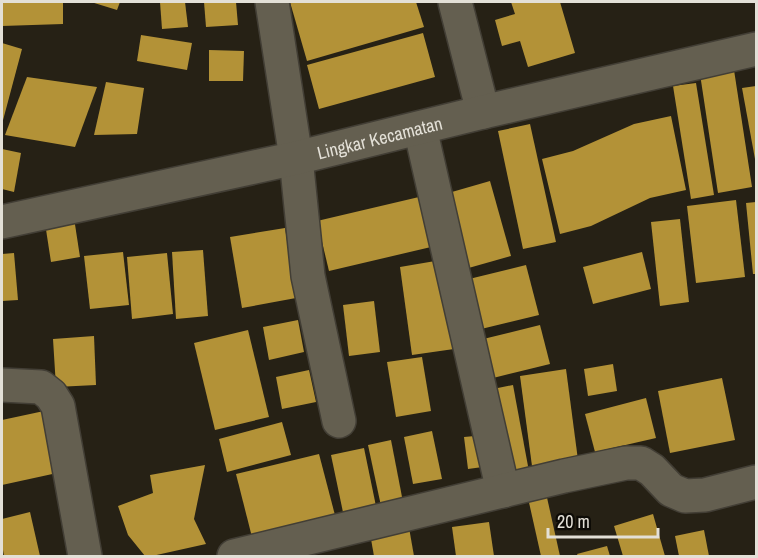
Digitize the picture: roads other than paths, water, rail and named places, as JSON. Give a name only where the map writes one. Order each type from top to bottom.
[{"type":"street","points":[[272,2],[296,158],[308,276],[339,421]]},
{"type":"street","points":[[455,2],[483,112]]},
{"type":"street","name":"Lingkar Kecamatan","points":[[2,222],[296,158],[756,49]]},
{"type":"street","points":[[420,128],[503,491]]},
{"type":"street","points":[[2,385],[41,387],[51,395],[58,406],[85,556]]},
{"type":"street","points":[[234,556],[626,463],[641,463],[652,470],[671,490],[685,496],[705,495],[756,482]]}]
